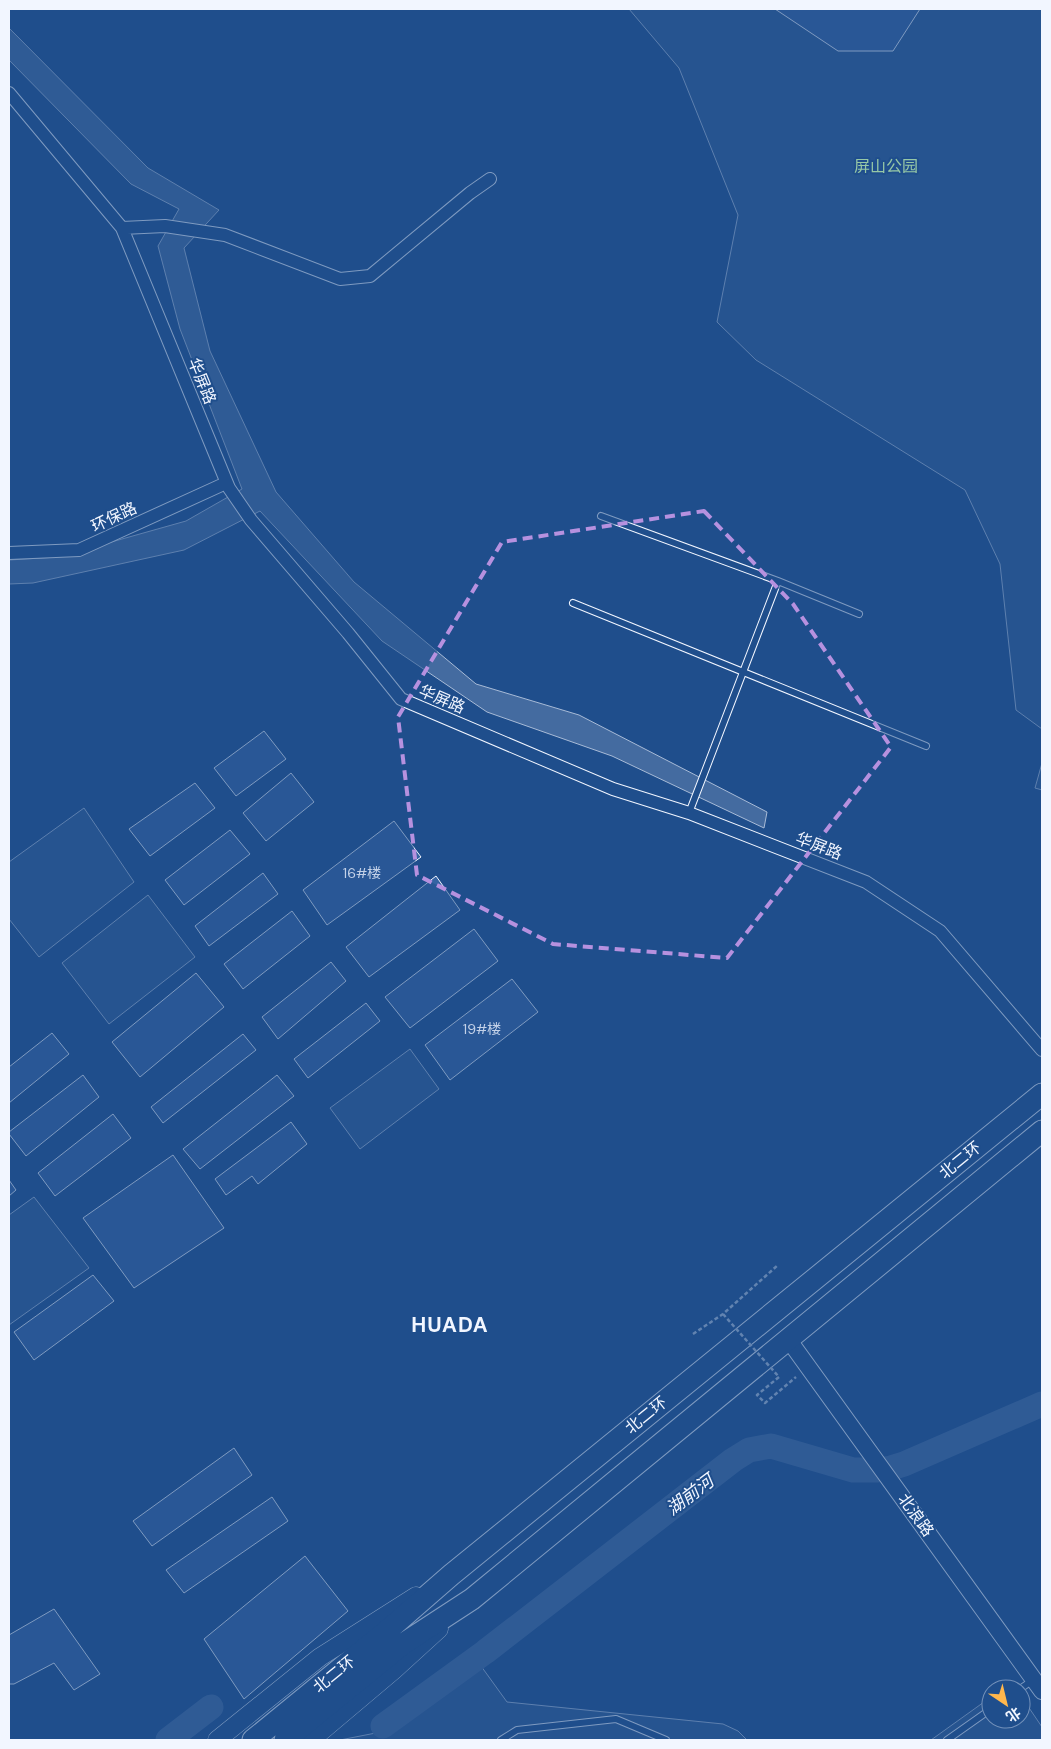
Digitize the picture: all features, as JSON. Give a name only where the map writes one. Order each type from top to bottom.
[{"type":"highway","name":"北二环","points":[[285,1740],[396,1636],[450,1574],[1042,1094]]},
{"type":"highway","name":"北二环","points":[[253,1740],[396,1636],[472,1599],[1042,1131]]},
{"type":"main road","points":[[218,1740],[320,1657],[450,1574]]},
{"type":"main road","points":[[311,1740],[394,1670],[472,1599]]},
{"type":"street","name":"华屏路","points":[[9,94],[122,228],[227,486],[250,520],[348,633],[401,699],[613,789],[689,813],[866,882],[940,931],[1042,1050]]},
{"type":"street","points":[[122,228],[165,226],[225,235],[340,279],[370,276],[470,193],[490,179]]},
{"type":"street","name":"环保路","points":[[9,553],[79,550],[227,486]]},
{"type":"street","name":"北浪路","points":[[788,1339],[1038,1685]]},
{"type":"lane","points":[[601,516],[778,581],[860,614]]},
{"type":"lane","points":[[689,813],[778,581]]},
{"type":"lane","points":[[573,603],[926,746]]},
{"type":"lane","points":[[947,1740],[981,1716]]},
{"type":"lane","points":[[501,1740],[517,1730],[616,1719],[666,1740]]},
{"type":"path","points":[[694,1334],[723,1314],[778,1265]]},
{"type":"path","points":[[723,1314],[779,1377],[758,1395],[765,1403],[798,1376]]},
{"type":"highlighted area","points":[[704,511],[793,604],[891,747],[727,958],[553,944],[417,875],[398,717],[502,542]]},
{"type":"shaded area","name":"屏山公园","points":[[629,9],[1042,9],[1042,729],[1016,710],[1000,564],[965,490],[756,360],[717,322],[738,215],[679,68]]},
{"type":"shaded area","points":[[9,28],[148,168],[219,210],[184,248],[210,351],[276,492],[354,582],[476,684],[579,715],[767,812],[764,828],[612,756],[487,712],[382,641],[260,511],[184,550],[33,583],[9,584],[9,560],[58,557],[186,521],[242,489],[180,329],[158,246],[179,209],[131,184],[9,60]]},
{"type":"shaded area","points":[[1042,763],[1042,790],[1035,788]]},
{"type":"shaded area","points":[[84,808],[134,882],[39,957],[9,919],[9,862]]},
{"type":"shaded area","points":[[148,895],[195,957],[109,1024],[62,963]]},
{"type":"shaded area","points":[[410,1049],[439,1089],[360,1149],[330,1108]]},
{"type":"shaded area","points":[[34,1197],[89,1268],[9,1325],[9,1215]]},
{"type":"shaded area","points":[[481,1666],[507,1702],[723,1724],[738,1731],[747,1740],[340,1740],[391,1730]]},
{"type":"shaded area","points":[[981,1704],[981,1729],[1031,1729],[1031,1711],[1042,1727],[1042,1740],[931,1740]]},
{"type":"building","points":[[775,9],[920,9],[893,51],[838,51]]},
{"type":"building","points":[[264,731],[286,759],[236,796],[214,768]]},
{"type":"building","points":[[291,773],[314,802],[266,841],[243,813]]},
{"type":"building","points":[[195,783],[215,808],[150,856],[129,829]]},
{"type":"building","points":[[394,821],[421,857],[327,925],[303,890]]},
{"type":"building","points":[[230,830],[250,854],[184,905],[165,880]]},
{"type":"building","points":[[263,873],[278,894],[209,946],[195,926]]},
{"type":"building","points":[[436,876],[460,910],[369,977],[346,947]]},
{"type":"building","points":[[292,911],[310,936],[243,989],[224,964]]},
{"type":"building","points":[[474,929],[498,961],[410,1028],[385,997]]},
{"type":"building","points":[[331,962],[346,981],[278,1039],[262,1017]]},
{"type":"building","points":[[196,973],[224,1007],[140,1077],[112,1042]]},
{"type":"building","points":[[512,979],[538,1012],[450,1080],[425,1045]]},
{"type":"building","points":[[366,1003],[380,1021],[308,1078],[294,1059]]},
{"type":"building","points":[[52,1033],[69,1054],[9,1103],[9,1067]]},
{"type":"building","points":[[243,1034],[256,1050],[163,1123],[151,1107]]},
{"type":"building","points":[[83,1075],[99,1097],[26,1156],[9,1132]]},
{"type":"building","points":[[277,1075],[294,1096],[200,1169],[183,1149]]},
{"type":"building","points":[[113,1114],[131,1138],[55,1196],[38,1173]]},
{"type":"building","points":[[291,1122],[307,1144],[258,1184],[252,1176],[226,1195],[215,1179]]},
{"type":"building","points":[[173,1155],[224,1228],[134,1288],[83,1218]]},
{"type":"building","points":[[9,1180],[16,1190],[9,1196]]},
{"type":"building","points":[[93,1275],[114,1301],[34,1360],[14,1332]]},
{"type":"building","points":[[234,1448],[252,1475],[152,1546],[133,1521]]},
{"type":"building","points":[[272,1497],[288,1521],[184,1593],[166,1570]]},
{"type":"building","points":[[305,1556],[348,1611],[244,1699],[204,1639]]},
{"type":"building","points":[[54,1609],[100,1674],[74,1690],[54,1663],[14,1684],[9,1684],[9,1635]]},
{"type":"waterway","name":"湖前河","points":[[383,1726],[485,1652],[733,1460],[749,1450],[771,1446],[853,1470],[891,1468],[1042,1404]]},
{"type":"waterway","name":"湖前河","points":[[168,1740],[211,1707]]},
{"type":"district","name":"HUADA","points":[[450,1325]]}]
